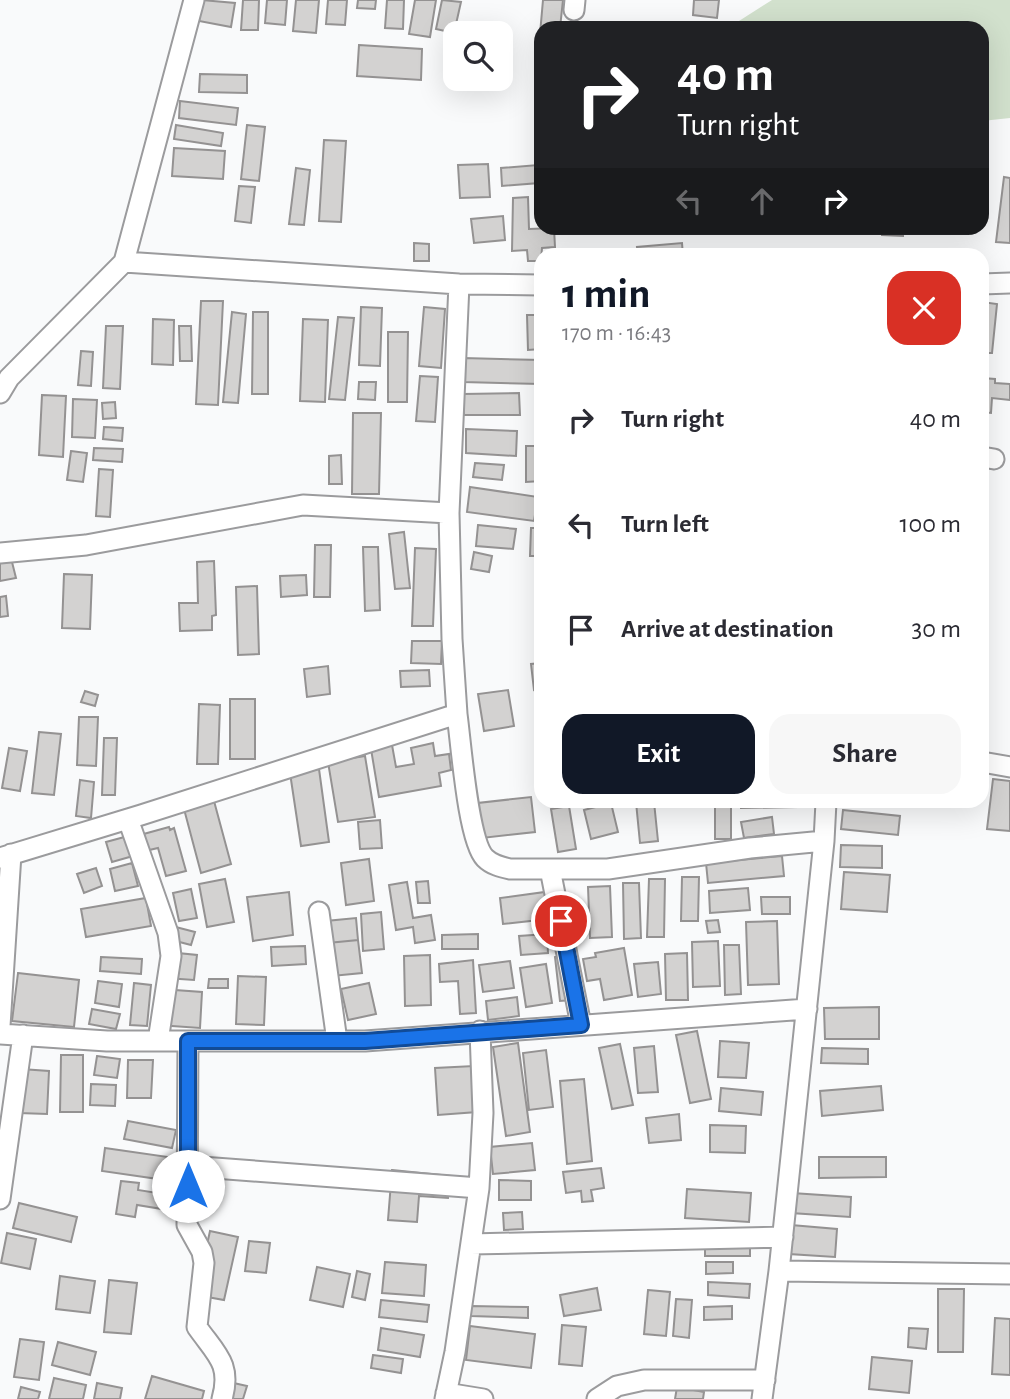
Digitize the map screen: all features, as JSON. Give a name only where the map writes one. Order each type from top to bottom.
[{"type":"street","points":[[0,393],[9,377],[124,262],[194,0]]},
{"type":"street","points":[[124,262],[459,284],[534,285]]},
{"type":"street","points":[[989,284],[1010,283]]},
{"type":"street","points":[[459,284],[449,513],[452,639],[457,713],[470,820],[476,843],[484,858],[495,865],[510,869],[608,869],[750,848],[824,841]]},
{"type":"street","points":[[0,553],[86,545],[303,505],[449,513]]},
{"type":"street","points":[[0,1026],[6,856],[457,713]]},
{"type":"street","points":[[989,763],[1010,767]]},
{"type":"street","points":[[597,1399],[617,1386],[644,1380],[763,1390],[783,1237],[826,808]]},
{"type":"street","points":[[128,819],[168,933],[171,956],[158,1041]]},
{"type":"street","points":[[550,869],[581,1025]]},
{"type":"street","points":[[319,912],[337,1041]]},
{"type":"street","points":[[0,1034],[107,1041],[365,1041],[807,1009]]},
{"type":"street","points":[[480,1031],[483,1113],[479,1188],[455,1352],[445,1396],[483,1399]]},
{"type":"street","points":[[0,1199],[23,1035]]},
{"type":"street","points":[[188,1041],[187,1225],[202,1252],[204,1263],[197,1327],[223,1362],[226,1387],[222,1399]]},
{"type":"street","points":[[188,1166],[479,1188]]},
{"type":"street","points":[[471,1244],[783,1237]]},
{"type":"street","points":[[779,1271],[1010,1274]]},
{"type":"green space","points":[[772,0],[1010,0],[1010,118],[989,120],[989,21],[739,21]]},
{"type":"building","points":[[202,0],[235,3],[231,27],[199,21]]},
{"type":"building","points":[[243,0],[259,0],[258,30],[241,30]]},
{"type":"building","points":[[267,0],[287,0],[285,25],[265,23]]},
{"type":"building","points":[[296,0],[319,0],[316,33],[293,31]]},
{"type":"building","points":[[328,0],[347,0],[345,25],[326,24]]},
{"type":"building","points":[[358,0],[376,0],[375,9],[357,8]]},
{"type":"building","points":[[387,0],[404,0],[403,29],[385,28]]},
{"type":"building","points":[[415,0],[436,0],[430,37],[409,34]]},
{"type":"building","points":[[442,0],[461,2],[457,21],[443,21],[443,31],[436,29]]},
{"type":"building","points":[[543,0],[563,0],[561,21],[541,21]]},
{"type":"building","points":[[694,0],[719,0],[717,18],[693,15]]},
{"type":"building","points":[[359,45],[422,49],[421,80],[357,76]]},
{"type":"building","points":[[200,74],[247,75],[247,93],[199,92]]},
{"type":"building","points":[[180,101],[238,108],[236,125],[179,118]]},
{"type":"building","points":[[176,125],[223,133],[221,146],[174,139]]},
{"type":"building","points":[[247,125],[265,127],[259,181],[241,179]]},
{"type":"building","points":[[324,140],[346,141],[341,222],[319,221]]},
{"type":"building","points":[[174,148],[225,151],[223,179],[172,176]]},
{"type":"building","points":[[488,164],[490,197],[460,198],[458,165]]},
{"type":"building","points":[[534,165],[534,183],[502,186],[501,168]]},
{"type":"building","points":[[296,168],[310,170],[304,225],[289,224]]},
{"type":"building","points":[[1004,177],[1010,178],[1010,243],[996,242]]},
{"type":"building","points":[[239,186],[255,187],[251,223],[235,221]]},
{"type":"building","points":[[528,197],[529,229],[534,229],[534,235],[554,235],[555,247],[534,248],[534,261],[528,261],[527,250],[512,251],[513,198]]},
{"type":"building","points":[[503,216],[505,240],[474,243],[471,219]]},
{"type":"building","points":[[414,243],[429,244],[429,261],[414,261]]},
{"type":"building","points":[[682,243],[682,248],[637,248]]},
{"type":"building","points":[[201,301],[223,301],[218,405],[196,404]]},
{"type":"building","points":[[989,303],[997,304],[992,353],[989,353]]},
{"type":"building","points":[[361,307],[382,308],[380,366],[359,365]]},
{"type":"building","points":[[424,307],[445,309],[441,368],[419,366]]},
{"type":"building","points":[[232,312],[246,314],[238,403],[223,402]]},
{"type":"building","points":[[253,312],[268,312],[268,394],[252,394]]},
{"type":"building","points":[[527,315],[534,315],[534,350],[528,350]]},
{"type":"building","points":[[338,317],[354,318],[345,400],[329,399]]},
{"type":"building","points":[[153,319],[174,320],[173,365],[152,364]]},
{"type":"building","points":[[303,319],[328,320],[325,402],[300,401]]},
{"type":"building","points":[[106,326],[123,326],[120,389],[103,388]]},
{"type":"building","points":[[179,326],[191,326],[192,361],[180,361]]},
{"type":"building","points":[[388,332],[408,332],[407,402],[388,402]]},
{"type":"building","points":[[81,351],[93,352],[91,386],[78,385]]},
{"type":"building","points":[[463,358],[534,360],[534,384],[463,382]]},
{"type":"building","points":[[420,376],[438,377],[435,422],[416,421]]},
{"type":"building","points":[[989,379],[995,379],[995,383],[1010,384],[1010,400],[992,398],[991,413]]},
{"type":"building","points":[[359,382],[376,382],[375,400],[358,399]]},
{"type":"building","points":[[519,393],[520,415],[464,415],[463,394]]},
{"type":"building","points":[[42,395],[66,396],[63,457],[39,455]]},
{"type":"building","points":[[73,399],[97,400],[95,438],[72,437]]},
{"type":"building","points":[[115,402],[116,418],[103,419],[102,403]]},
{"type":"building","points":[[353,413],[381,413],[379,494],[352,494]]},
{"type":"building","points":[[104,427],[123,428],[122,441],[103,439]]},
{"type":"building","points":[[466,429],[517,431],[516,456],[466,453]]},
{"type":"building","points":[[526,446],[534,446],[534,481],[526,482]]},
{"type":"building","points":[[94,448],[123,449],[122,462],[93,460]]},
{"type":"building","points":[[71,451],[87,453],[83,482],[67,480]]},
{"type":"building","points":[[341,455],[342,484],[329,484],[329,456]]},
{"type":"building","points":[[475,463],[504,465],[502,480],[473,477]]},
{"type":"building","points":[[99,469],[113,470],[110,517],[96,516]]},
{"type":"building","points":[[470,487],[534,496],[534,521],[467,512]]},
{"type":"building","points":[[478,525],[516,529],[513,549],[476,546]]},
{"type":"building","points":[[531,528],[534,528],[534,556],[530,556]]},
{"type":"building","points":[[404,532],[410,588],[395,589],[389,534]]},
{"type":"building","points":[[315,545],[331,545],[330,597],[314,597]]},
{"type":"building","points":[[363,547],[378,547],[380,610],[365,611]]},
{"type":"building","points":[[415,548],[436,549],[433,626],[412,626]]},
{"type":"building","points":[[474,552],[492,556],[489,572],[471,569]]},
{"type":"building","points":[[11,558],[16,578],[0,581],[0,560]]},
{"type":"building","points":[[214,561],[216,615],[212,616],[212,630],[180,631],[179,603],[198,603],[197,562]]},
{"type":"building","points":[[64,574],[92,575],[90,629],[62,628]]},
{"type":"building","points":[[306,575],[307,595],[281,597],[280,576]]},
{"type":"building","points":[[257,586],[259,654],[238,655],[236,587]]},
{"type":"building","points":[[6,596],[8,616],[0,617],[0,597]]},
{"type":"building","points":[[412,641],[442,641],[441,664],[411,663]]},
{"type":"building","points":[[531,664],[534,664],[534,690]]},
{"type":"building","points":[[328,666],[330,694],[307,697],[304,669]]},
{"type":"building","points":[[429,670],[430,686],[401,687],[400,671]]},
{"type":"building","points":[[508,690],[514,726],[484,731],[478,694]]},
{"type":"building","points":[[85,691],[98,695],[95,706],[81,702]]},
{"type":"building","points":[[230,699],[255,699],[255,759],[230,759]]},
{"type":"building","points":[[199,704],[220,705],[218,764],[197,764]]},
{"type":"building","points":[[79,717],[98,717],[96,766],[77,765]]},
{"type":"building","points":[[39,732],[61,734],[54,795],[32,793]]},
{"type":"building","points":[[104,738],[117,738],[115,795],[102,795]]},
{"type":"building","points":[[433,743],[435,756],[449,754],[451,770],[439,773],[441,786],[379,797],[371,749],[392,745],[396,767],[414,764],[411,748]]},
{"type":"building","points":[[9,748],[27,751],[20,791],[2,788]]},
{"type":"building","points":[[365,756],[375,817],[338,822],[328,762]]},
{"type":"building","points":[[319,769],[329,842],[301,846],[290,773]]},
{"type":"building","points":[[993,779],[1010,781],[1010,831],[987,829]]},
{"type":"building","points":[[80,780],[94,782],[91,818],[76,816]]},
{"type":"building","points":[[531,797],[535,832],[482,838],[478,803]]},
{"type":"building","points":[[214,801],[231,864],[201,873],[184,809]]},
{"type":"building","points":[[569,808],[576,849],[558,852],[551,809]]},
{"type":"building","points":[[612,808],[618,832],[591,839],[584,810]]},
{"type":"building","points":[[637,808],[655,808],[658,841],[640,843]]},
{"type":"building","points":[[715,808],[731,808],[731,839],[715,839]]},
{"type":"building","points":[[843,810],[900,816],[898,835],[841,829]]},
{"type":"building","points":[[772,817],[774,834],[744,838],[741,822]]},
{"type":"building","points":[[380,820],[382,848],[360,849],[358,822]]},
{"type":"building","points":[[169,827],[170,830],[174,828],[186,871],[166,876],[158,848],[145,851],[140,835]]},
{"type":"building","points":[[128,836],[133,856],[112,862],[106,842]]},
{"type":"building","points":[[841,845],[882,846],[882,868],[840,867]]},
{"type":"building","points":[[782,856],[784,876],[708,883],[706,863]]},
{"type":"building","points":[[369,859],[374,901],[346,905],[341,863]]},
{"type":"building","points":[[132,863],[138,886],[115,891],[110,869]]},
{"type":"building","points":[[96,868],[102,886],[84,893],[77,874]]},
{"type":"building","points":[[844,872],[890,875],[887,912],[841,909]]},
{"type":"building","points":[[682,877],[699,877],[698,921],[681,921]]},
{"type":"building","points":[[225,879],[234,922],[207,927],[199,884]]},
{"type":"building","points":[[649,879],[665,879],[664,937],[647,937]]},
{"type":"building","points":[[428,881],[430,903],[418,903],[416,882]]},
{"type":"building","points":[[407,882],[413,918],[431,915],[435,940],[415,943],[413,927],[396,930],[389,885]]},
{"type":"building","points":[[623,883],[639,883],[641,938],[624,939]]},
{"type":"building","points":[[610,886],[612,937],[590,938],[588,887]]},
{"type":"building","points":[[748,888],[750,910],[710,913],[709,891]]},
{"type":"building","points":[[191,889],[197,918],[179,921],[173,893]]},
{"type":"building","points":[[289,892],[293,935],[253,941],[247,897]]},
{"type":"building","points":[[545,892],[548,919],[503,924],[500,898]]},
{"type":"building","points":[[761,897],[790,897],[790,914],[762,914]]},
{"type":"building","points":[[146,898],[151,926],[86,937],[81,909]]},
{"type":"building","points":[[381,912],[384,949],[363,951],[361,914]]},
{"type":"building","points":[[356,918],[358,940],[328,943],[326,921]]},
{"type":"building","points":[[718,920],[720,932],[708,933],[706,921]]},
{"type":"building","points":[[777,921],[779,984],[748,985],[746,922]]},
{"type":"building","points":[[168,925],[195,932],[191,945],[164,938]]},
{"type":"building","points":[[478,934],[478,949],[442,949],[442,935]]},
{"type":"building","points":[[547,934],[548,953],[521,955],[519,936]]},
{"type":"building","points":[[358,940],[362,973],[332,976],[328,943]]},
{"type":"building","points":[[718,941],[720,986],[693,987],[692,942]]},
{"type":"building","points":[[724,945],[739,945],[741,994],[725,995]]},
{"type":"building","points":[[305,946],[306,964],[272,966],[271,947]]},
{"type":"building","points":[[624,948],[632,995],[604,1000],[600,979],[587,981],[583,959],[596,957],[595,953]]},
{"type":"building","points":[[168,952],[197,955],[194,980],[166,978]]},
{"type":"building","points":[[687,953],[688,1000],[666,1000],[665,954]]},
{"type":"building","points":[[430,955],[431,1005],[405,1006],[404,956]]},
{"type":"building","points":[[567,955],[572,1000],[560,1001],[555,957]]},
{"type":"building","points":[[101,957],[142,959],[141,974],[100,971]]},
{"type":"building","points":[[473,960],[476,1013],[460,1014],[458,981],[440,982],[439,964]]},
{"type":"building","points":[[510,961],[514,988],[483,992],[479,965]]},
{"type":"building","points":[[658,962],[661,994],[638,997],[634,964]]},
{"type":"building","points":[[546,964],[552,1003],[526,1007],[520,968]]},
{"type":"building","points":[[18,973],[79,980],[74,1027],[12,1021]]},
{"type":"building","points":[[238,976],[266,977],[264,1025],[236,1024]]},
{"type":"building","points":[[209,979],[228,979],[228,988],[208,988]]},
{"type":"building","points":[[98,981],[122,984],[119,1007],[95,1003]]},
{"type":"building","points":[[134,983],[151,985],[147,1026],[130,1025]]},
{"type":"building","points":[[369,983],[376,1014],[348,1020],[341,989]]},
{"type":"building","points":[[161,989],[202,992],[200,1028],[158,1025]]},
{"type":"building","points":[[517,997],[519,1016],[488,1020],[486,1001]]},
{"type":"building","points":[[879,1007],[879,1039],[825,1039],[824,1008]]},
{"type":"building","points":[[92,1009],[120,1014],[116,1029],[89,1024]]},
{"type":"building","points":[[697,1031],[711,1099],[690,1103],[676,1035]]},
{"type":"building","points":[[720,1041],[749,1043],[746,1078],[718,1077]]},
{"type":"building","points":[[518,1043],[530,1132],[506,1136],[493,1047]]},
{"type":"building","points":[[620,1044],[633,1105],[612,1109],[599,1048]]},
{"type":"building","points":[[654,1046],[658,1092],[638,1093],[634,1048]]},
{"type":"building","points":[[822,1048],[868,1049],[868,1064],[821,1063]]},
{"type":"building","points":[[546,1050],[553,1107],[529,1110],[523,1053]]},
{"type":"building","points":[[61,1055],[83,1055],[83,1112],[60,1112]]},
{"type":"building","points":[[97,1056],[120,1059],[117,1078],[94,1075]]},
{"type":"building","points":[[128,1060],[153,1060],[151,1098],[127,1098]]},
{"type":"building","points":[[474,1066],[477,1112],[438,1115],[435,1068]]},
{"type":"building","points":[[21,1069],[49,1071],[47,1114],[19,1113]]},
{"type":"building","points":[[584,1079],[592,1161],[567,1164],[560,1081]]},
{"type":"building","points":[[91,1084],[116,1085],[115,1106],[90,1105]]},
{"type":"building","points":[[881,1086],[883,1110],[822,1116],[820,1091]]},
{"type":"building","points":[[721,1088],[763,1092],[761,1115],[719,1111]]},
{"type":"building","points":[[679,1114],[681,1140],[649,1143],[646,1118]]},
{"type":"building","points":[[128,1121],[176,1130],[172,1148],[124,1139]]},
{"type":"building","points":[[710,1125],[746,1126],[745,1153],[710,1152]]},
{"type":"building","points":[[532,1143],[535,1170],[493,1174],[490,1147]]},
{"type":"building","points":[[105,1148],[175,1158],[172,1181],[102,1171]]},
{"type":"building","points":[[819,1157],[886,1157],[886,1177],[819,1178]]},
{"type":"building","points":[[601,1168],[604,1188],[591,1190],[593,1201],[582,1202],[581,1191],[566,1193],[563,1172]]},
{"type":"building","points":[[392,1170],[450,1176],[448,1198],[419,1196],[417,1222],[388,1220]]},
{"type":"building","points":[[499,1180],[531,1181],[531,1200],[499,1200]]},
{"type":"building","points":[[121,1181],[139,1183],[138,1190],[170,1195],[168,1210],[137,1205],[135,1217],[116,1214]]},
{"type":"building","points":[[687,1189],[751,1193],[749,1222],[685,1218]]},
{"type":"building","points":[[792,1193],[851,1197],[850,1217],[791,1213]]},
{"type":"building","points":[[19,1203],[77,1217],[71,1242],[13,1228]]},
{"type":"building","points":[[522,1212],[523,1229],[504,1230],[503,1213]]},
{"type":"building","points":[[791,1225],[837,1229],[835,1257],[789,1254]]},
{"type":"building","points":[[705,1229],[750,1230],[750,1256],[705,1256]]},
{"type":"building","points":[[210,1231],[238,1237],[224,1300],[196,1295]]},
{"type":"building","points":[[7,1233],[36,1239],[30,1269],[1,1263]]},
{"type":"building","points":[[249,1241],[270,1243],[266,1273],[245,1271]]},
{"type":"building","points":[[385,1262],[426,1265],[424,1296],[382,1293]]},
{"type":"building","points":[[706,1262],[733,1262],[733,1273],[706,1274]]},
{"type":"building","points":[[317,1267],[350,1274],[343,1307],[310,1300]]},
{"type":"building","points":[[357,1271],[370,1274],[365,1300],[352,1297]]},
{"type":"building","points":[[60,1276],[95,1281],[90,1313],[56,1309]]},
{"type":"building","points":[[109,1280],[137,1283],[131,1334],[104,1332]]},
{"type":"building","points":[[708,1282],[750,1284],[749,1298],[708,1295]]},
{"type":"building","points":[[597,1288],[601,1310],[564,1316],[560,1295]]},
{"type":"building","points":[[938,1289],[964,1289],[963,1352],[938,1352]]},
{"type":"building","points":[[648,1290],[670,1292],[666,1336],[644,1334]]},
{"type":"building","points":[[676,1299],[692,1300],[689,1338],[673,1336]]},
{"type":"building","points":[[381,1300],[429,1305],[427,1322],[379,1317]]},
{"type":"building","points":[[471,1306],[528,1307],[528,1318],[471,1316]]},
{"type":"building","points":[[732,1306],[732,1319],[704,1320],[704,1307]]},
{"type":"building","points":[[995,1318],[1010,1319],[1010,1375],[992,1374]]},
{"type":"building","points":[[562,1325],[586,1327],[582,1366],[559,1364]]},
{"type":"building","points":[[470,1326],[535,1334],[531,1368],[466,1360]]},
{"type":"building","points":[[381,1328],[424,1335],[420,1357],[378,1350]]},
{"type":"building","points":[[909,1328],[928,1329],[926,1349],[908,1347]]},
{"type":"building","points":[[20,1339],[44,1342],[39,1380],[14,1377]]},
{"type":"building","points":[[58,1342],[96,1352],[90,1375],[52,1365]]},
{"type":"building","points":[[373,1355],[403,1359],[401,1373],[371,1368]]},
{"type":"building","points":[[872,1357],[912,1361],[909,1393],[869,1389]]},
{"type":"building","points":[[152,1376],[204,1391],[202,1399],[145,1399]]},
{"type":"building","points":[[54,1378],[86,1385],[83,1399],[49,1399]]},
{"type":"building","points":[[216,1379],[247,1386],[243,1399],[212,1399]]},
{"type":"building","points":[[97,1383],[122,1388],[120,1399],[94,1399]]},
{"type":"building","points":[[21,1387],[40,1392],[38,1399],[18,1399]]},
{"type":"building","points":[[677,1387],[704,1392],[703,1399],[675,1399]]},
{"type":"route","points":[[188,1186],[188,1041],[365,1041],[581,1025],[561,921]]}]
